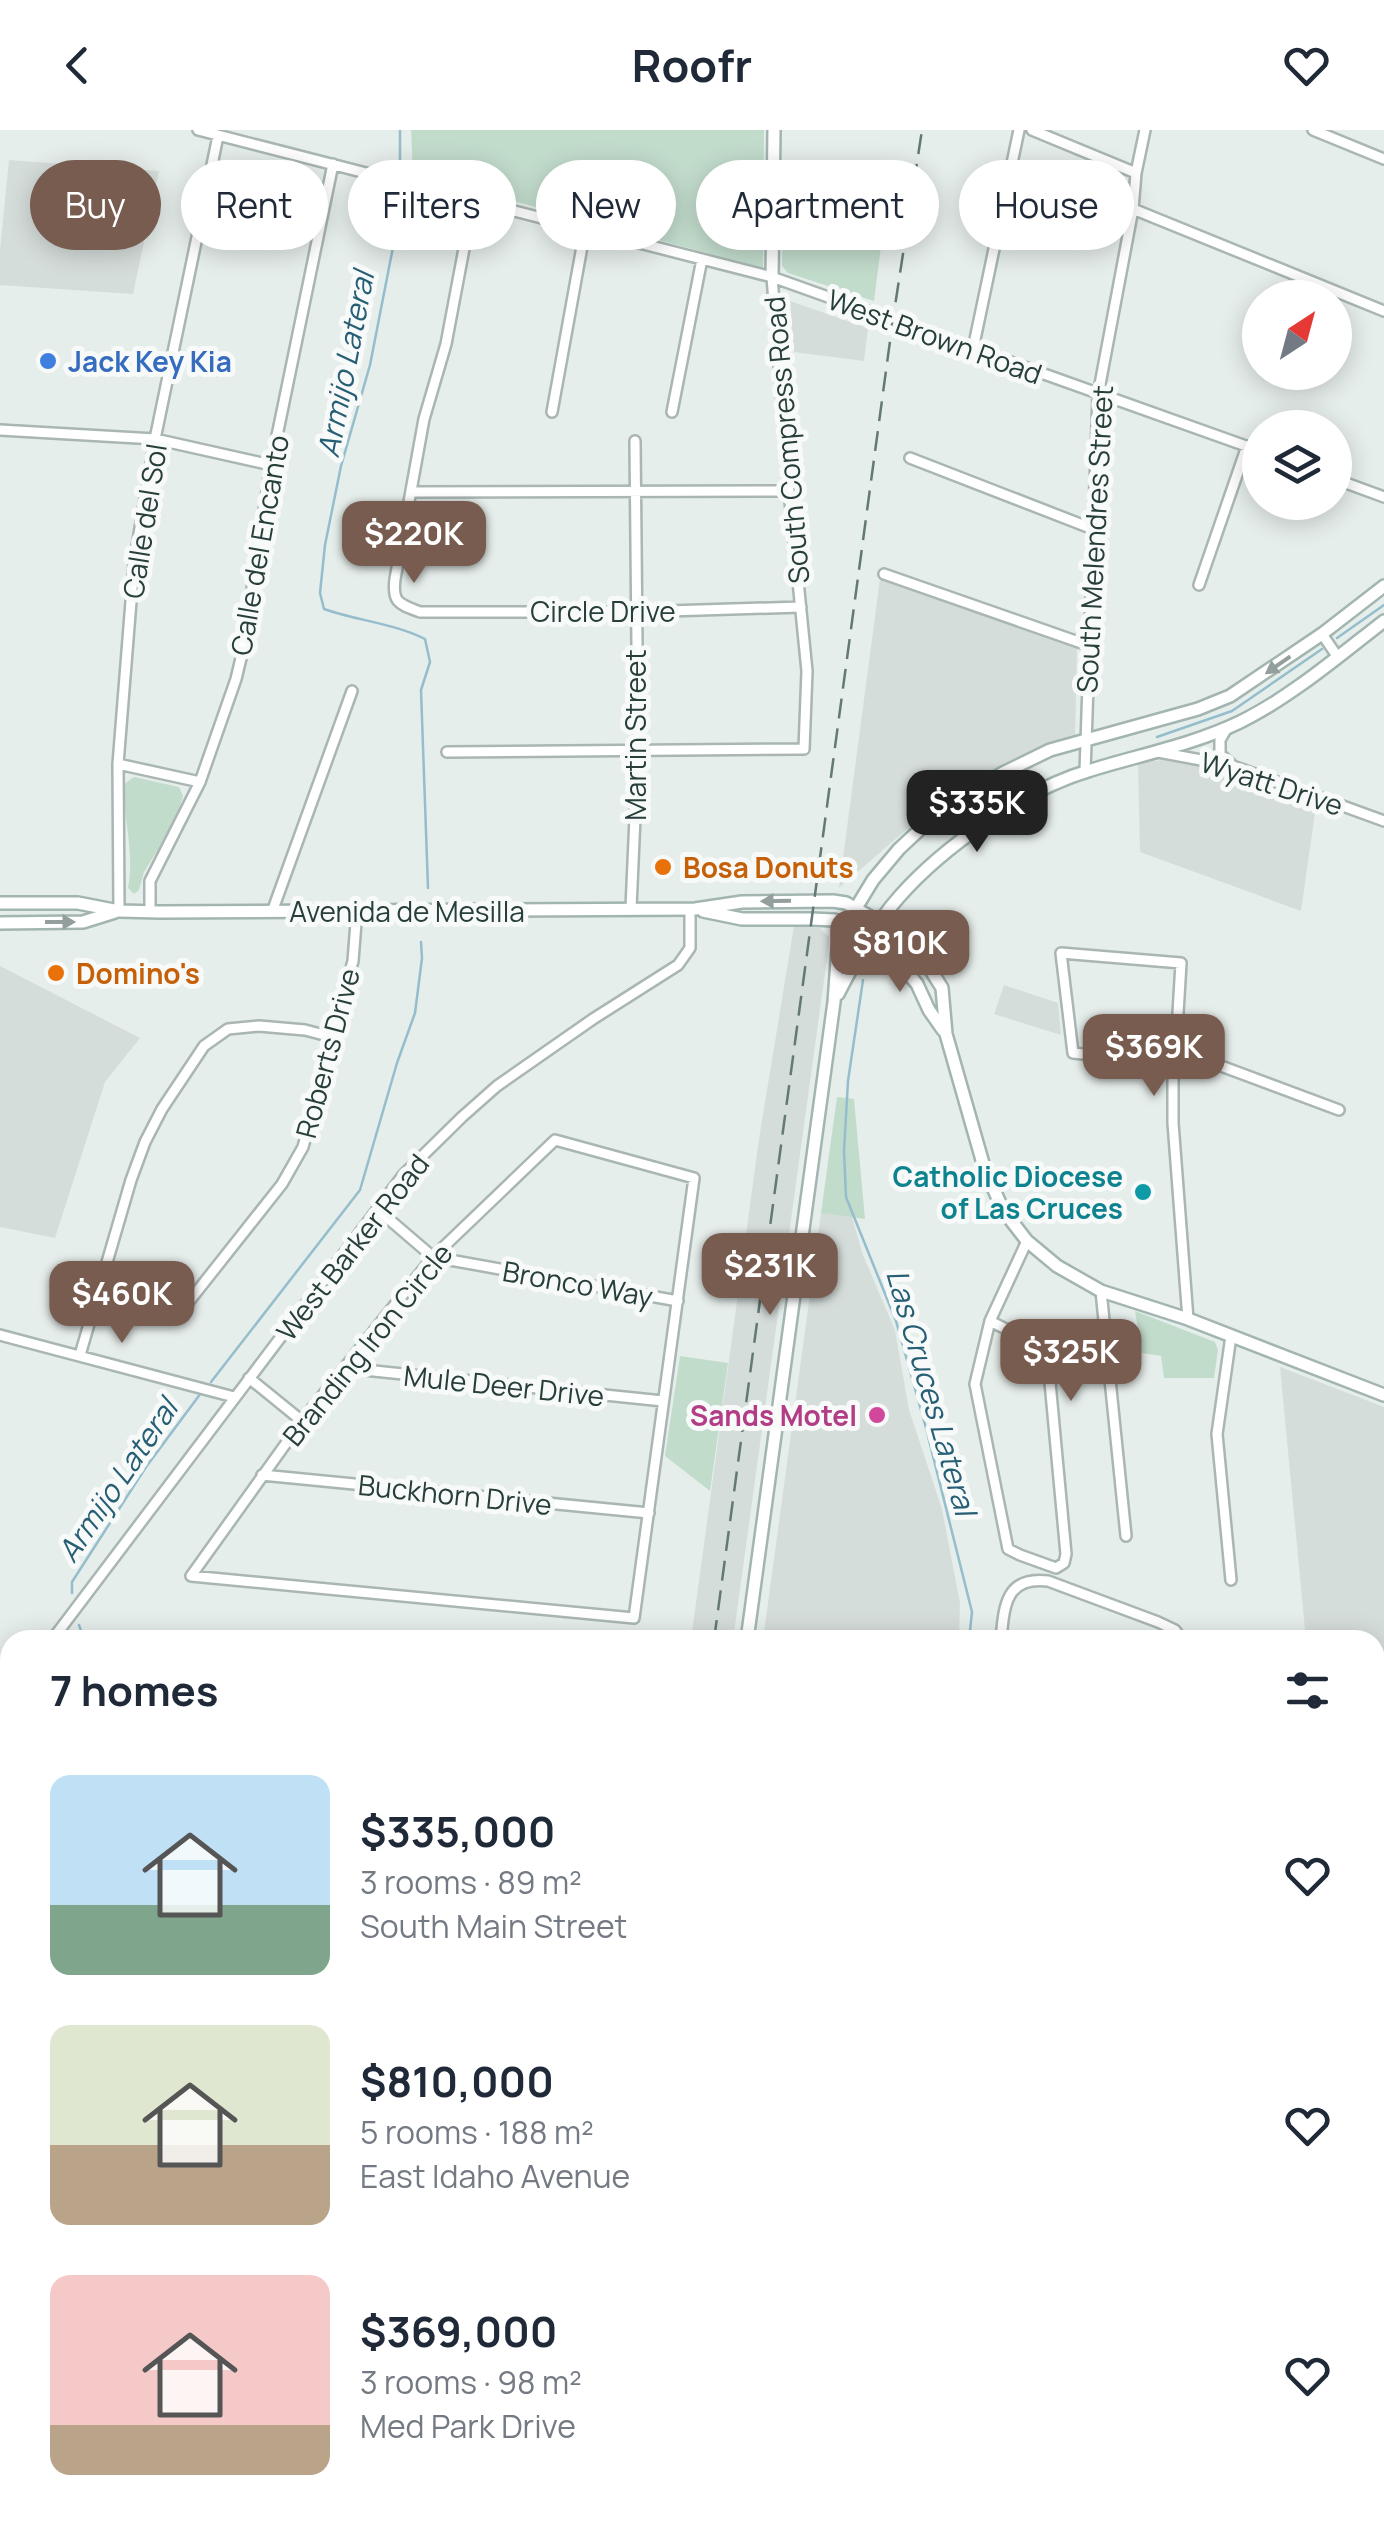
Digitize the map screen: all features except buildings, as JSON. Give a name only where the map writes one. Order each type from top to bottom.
[{"type":"main road","name":"South Compress Road","points":[[772,277],[774,130]]},
{"type":"main road","points":[[748,1630],[834,1002],[838,948],[872,880],[928,821],[1003,773],[1050,750],[1230,696],[1322,634],[1384,586]]},
{"type":"main road","points":[[834,1002],[854,961],[898,898],[950,848],[1018,804],[1084,772],[1226,728],[1276,701],[1384,620]]},
{"type":"main road","name":"Avenida de Mesilla","points":[[0,903],[78,903],[119,911],[272,912],[693,909],[742,902],[833,901],[856,908],[881,923],[927,964],[942,988],[946,1034]]},
{"type":"main road","name":"Avenida de Mesilla","points":[[693,909],[742,918],[812,918],[848,924],[894,958],[917,984],[946,1034]]},
{"type":"main road","name":"Avenida de Mesilla","points":[[0,923],[83,922],[119,911]]},
{"type":"main road","points":[[946,1034],[984,1167],[1003,1210],[1027,1241],[1057,1266],[1101,1291],[1188,1318],[1384,1396]]},
{"type":"street","name":"West Brown Road","points":[[198,130],[348,168]]},
{"type":"street","points":[[973,349],[1019,130]]},
{"type":"street","points":[[1032,130],[1136,173]]},
{"type":"street","name":"South Melendres Street","points":[[1134,197],[1145,130]]},
{"type":"street","points":[[1313,130],[1384,160]]},
{"type":"street","name":"Calle del Sol","points":[[119,911],[118,764],[134,564],[218,136]]},
{"type":"street","name":"Calle del Encanto","points":[[150,912],[150,881],[200,782],[236,679],[272,465],[333,164]]},
{"type":"street","points":[[1134,209],[1384,312]]},
{"type":"street","name":"Circle Drive","points":[[463,250],[446,344],[424,419],[410,492],[394,590],[396,600],[420,612],[801,607]]},
{"type":"street","points":[[552,412],[581,250]]},
{"type":"street","name":"West Brown Road","points":[[663,250],[772,277],[1242,444]]},
{"type":"street","name":"South Melendres Street","points":[[1084,772],[1098,395],[1125,250]]},
{"type":"street","points":[[672,412],[702,260]]},
{"type":"street","name":"South Compress Road","points":[[638,749],[804,749],[807,671],[772,277]]},
{"type":"street","points":[[0,430],[156,439],[272,465]]},
{"type":"street","name":"Martin Street","points":[[630,908],[638,749],[635,441]]},
{"type":"street","points":[[910,458],[1093,529]]},
{"type":"street","points":[[1199,585],[1242,460]]},
{"type":"street","points":[[1352,485],[1384,497]]},
{"type":"street","points":[[410,492],[789,491]]},
{"type":"street","points":[[884,574],[1090,646]]},
{"type":"street","points":[[1322,634],[1337,656]]},
{"type":"street","points":[[272,912],[352,691]]},
{"type":"street","points":[[1226,728],[1220,740],[1220,754],[1232,766]]},
{"type":"street","points":[[447,752],[638,749]]},
{"type":"street","name":"Wyatt Drive","points":[[1158,752],[1232,766],[1384,821]]},
{"type":"street","points":[[118,764],[200,782]]},
{"type":"street","points":[[962,797],[980,828]]},
{"type":"street","name":"West Barker Road","points":[[59,1630],[377,1208],[433,1144],[497,1086],[678,965],[690,948],[693,909]]},
{"type":"street","name":"Roberts Drive","points":[[98,1295],[166,1316],[173,1314],[191,1299],[282,1184],[303,1147],[352,961],[357,910]]},
{"type":"street","points":[[1188,1318],[1174,1123],[1173,1063],[1182,963],[1061,953],[1073,1054],[1173,1063],[1191,1061],[1221,1066],[1340,1110]]},
{"type":"street","points":[[80,1355],[145,1142],[204,1046],[228,1029],[260,1026],[332,1036]]},
{"type":"street","name":"Branding Iron Circle","points":[[555,1140],[694,1178],[634,1618],[191,1576],[302,1421],[433,1257],[555,1140]]},
{"type":"street","points":[[377,1208],[433,1257]]},
{"type":"street","points":[[990,1321],[1047,1350],[1066,1554],[1064,1562],[1056,1568],[1008,1548],[975,1384],[990,1321],[1027,1241]]},
{"type":"street","name":"Bronco Way","points":[[433,1257],[678,1301]]},
{"type":"street","points":[[1101,1291],[1126,1536]]},
{"type":"street","points":[[0,1335],[234,1397]]},
{"type":"street","points":[[1231,1336],[1217,1434],[1232,1580]]},
{"type":"street","name":"Mule Deer Drive","points":[[345,1368],[663,1401]]},
{"type":"street","points":[[249,1378],[302,1421]]},
{"type":"street","name":"Buckhorn Drive","points":[[262,1475],[648,1513]]},
{"type":"street","points":[[1002,1630],[1004,1604],[1009,1596],[1025,1582],[1035,1580],[1048,1581],[1175,1630]]},
{"type":"shaded area","points":[[9,160],[30,162],[30,250],[142,250],[133,294],[0,285]]},
{"type":"shaded area","points":[[790,301],[868,328],[864,361],[794,352]]},
{"type":"shaded area","points":[[880,579],[1077,648],[1075,738],[979,775],[921,817],[839,888]]},
{"type":"shaded area","points":[[1162,760],[1194,764],[1316,806],[1301,911],[1140,852],[1138,763]]},
{"type":"shaded area","points":[[794,926],[820,928],[829,937],[829,944],[734,1630],[692,1630],[759,1139]]},
{"type":"shaded area","points":[[0,966],[140,1038],[105,1082],[55,1238],[0,1227]]},
{"type":"shaded area","points":[[1004,985],[1058,1003],[1061,1035],[994,1014]]},
{"type":"shaded area","points":[[821,1213],[852,1217],[863,1255],[895,1330],[909,1410],[942,1509],[960,1603],[959,1630],[764,1630]]},
{"type":"shaded area","points":[[1280,1367],[1384,1407],[1384,1630],[1305,1630]]},
{"type":"green space","points":[[411,130],[764,130],[764,160],[696,160],[696,250],[763,250],[763,268],[676,245],[676,160],[536,160],[536,207],[516,202],[516,160],[412,160]]},
{"type":"green space","points":[[782,250],[881,250],[874,301],[788,273],[782,266]]},
{"type":"green space","points":[[134,777],[179,787],[183,796],[175,822],[134,894],[128,888],[124,784]]},
{"type":"green space","points":[[837,1097],[854,1099],[865,1219],[821,1213]]},
{"type":"green space","points":[[1135,1311],[1215,1342],[1218,1350],[1214,1378],[1164,1378],[1161,1356],[1142,1353]]},
{"type":"green space","points":[[680,1356],[728,1363],[710,1491],[665,1456]]},
{"type":"waterway","name":"Armijo Lateral","points":[[400,130],[400,160]]},
{"type":"waterway","name":"Armijo Lateral","points":[[392,250],[370,365],[341,466],[320,593],[324,609],[425,639],[430,662],[421,690],[428,888]]},
{"type":"waterway","name":"Las Cruces Lateral","points":[[1337,638],[1384,605]]},
{"type":"waterway","name":"Las Cruces Lateral","points":[[1157,737],[1232,711],[1322,649]]},
{"type":"waterway","name":"Armijo Lateral","points":[[211,1382],[360,1190],[415,1013],[421,942]]},
{"type":"waterway","name":"Las Cruces Lateral","points":[[863,980],[848,1081],[846,1197],[896,1321],[972,1612],[970,1630]]},
{"type":"waterway","name":"Armijo Lateral","points":[[72,1593],[72,1582],[146,1467],[201,1393]]},
{"type":"waterway","name":"Armijo Lateral","points":[[79,1625],[81,1630]]},
{"type":"railway","points":[[715,1630],[922,130]]},
{"type":"place","name":"Jack Key Kia","points":[[48,361]]},
{"type":"place","name":"Bosa Donuts","points":[[663,867]]},
{"type":"place","name":"Domino's","points":[[56,973]]},
{"type":"place","name":"Catholic Diocese of Las Cruces","points":[[1143,1192]]},
{"type":"place","name":"Sands Motel","points":[[877,1415]]}]
